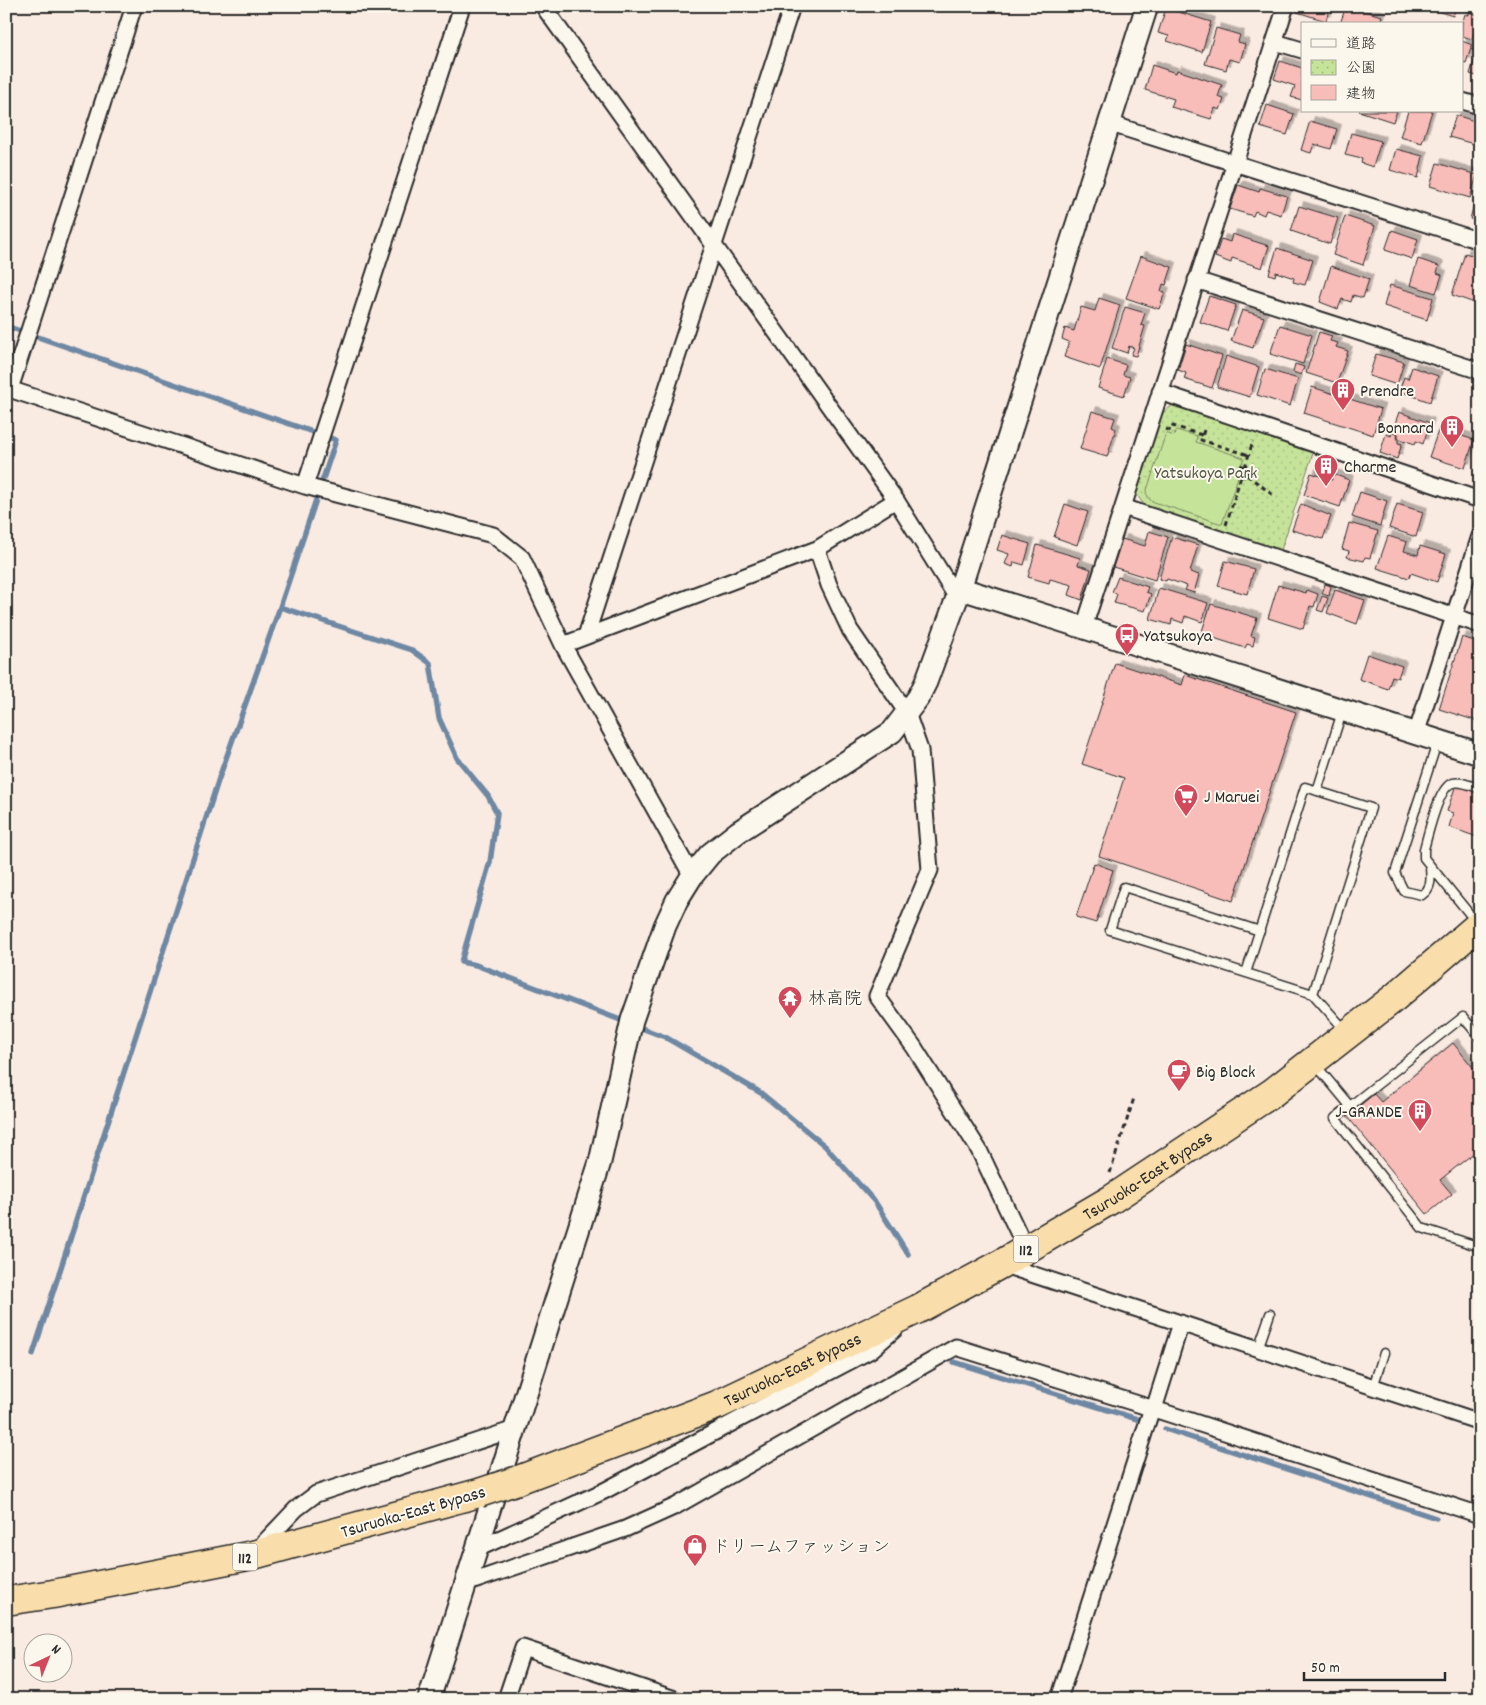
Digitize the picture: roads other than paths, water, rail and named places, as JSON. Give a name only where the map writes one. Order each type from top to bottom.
[{"type":"highway","name":"Tsuruoka-East Bypass","points":[[6,1601],[53,1594],[253,1555],[479,1493],[717,1404],[918,1308],[1001,1264],[1112,1199],[1272,1093],[1394,998],[1479,925]]},
{"type":"street","points":[[134,6],[8,389],[305,486],[493,535],[522,558],[563,645],[692,876]]},
{"type":"street","points":[[305,486],[462,6]]},
{"type":"street","points":[[543,6],[896,500],[958,593],[1084,628],[1480,754]]},
{"type":"street","points":[[586,636],[792,6]]},
{"type":"street","points":[[430,1699],[600,1162],[632,1020],[665,926],[692,876],[710,854],[738,832],[892,732],[907,713],[926,682],[958,593],[1147,6]]},
{"type":"street","points":[[1084,628],[1286,6]]},
{"type":"street","points":[[1275,42],[1301,50]]},
{"type":"street","points":[[1464,102],[1480,106]]},
{"type":"street","points":[[1108,123],[1480,241]]},
{"type":"street","points":[[1196,280],[1480,371]]},
{"type":"street","points":[[1160,392],[1480,500]]},
{"type":"street","points":[[563,645],[817,549],[896,500]]},
{"type":"street","points":[[1123,507],[1480,625]]},
{"type":"street","points":[[1416,734],[1480,536]]},
{"type":"street","points":[[817,549],[828,585],[850,630],[907,713],[920,750],[930,870],[877,996],[920,1055],[979,1150],[1026,1249]]},
{"type":"street","points":[[1001,1264],[1480,1422]]},
{"type":"street","points":[[476,1549],[604,1490],[871,1350],[918,1308]]},
{"type":"street","points":[[1059,1699],[1181,1323]]},
{"type":"street","points":[[465,1584],[624,1529],[676,1506],[956,1347],[1153,1408],[1480,1514]]},
{"type":"street","points":[[253,1555],[296,1509],[316,1494],[515,1429]]},
{"type":"street","points":[[506,1699],[523,1648],[675,1699]]},
{"type":"lane","points":[[1317,791],[1342,710]]},
{"type":"lane","points":[[1430,868],[1431,880],[1427,891],[1422,895],[1404,891],[1395,873],[1437,741]]},
{"type":"lane","points":[[1479,925],[1430,868],[1424,858],[1424,849],[1441,795],[1447,786],[1452,783],[1480,789]]},
{"type":"lane","points":[[1246,973],[1305,787],[1372,808],[1313,994]]},
{"type":"lane","points":[[1260,930],[1124,887],[1110,930],[1313,994],[1348,1033]]},
{"type":"lane","points":[[1480,1038],[1463,1017],[1335,1118],[1422,1228],[1480,1247]]},
{"type":"lane","points":[[1313,1061],[1350,1106]]},
{"type":"lane","points":[[1258,1349],[1270,1314]]},
{"type":"lane","points":[[1373,1387],[1384,1353]]},
{"type":"waterway","points":[[6,326],[336,440],[280,607],[219,778],[33,1354]]},
{"type":"waterway","points":[[280,607],[412,650],[430,663],[439,718],[457,758],[488,796],[497,813],[490,862],[461,962],[476,965],[665,1037],[761,1093],[825,1146],[875,1202],[908,1254]]},
{"type":"waterway","points":[[954,1362],[1137,1419]]},
{"type":"waterway","points":[[1165,1429],[1436,1518]]},
{"type":"place","name":"Prendre","points":[[1343,411]]},
{"type":"place","name":"Bonnard","points":[[1452,448]]},
{"type":"place","name":"Charme","points":[[1326,487]]},
{"type":"place","name":"Yatsukoya","points":[[1127,656]]},
{"type":"place","name":"J Maruei","points":[[1186,817]]},
{"type":"place","name":"林高院","points":[[790,1019]]},
{"type":"place","name":"Big Block","points":[[1179,1092]]},
{"type":"place","name":"J-GRANDE","points":[[1420,1132]]},
{"type":"place","name":"ドリームファッション","points":[[695,1567]]},
{"type":"park label","name":"Yatsukoya Park","points":[[1206,472]]}]
